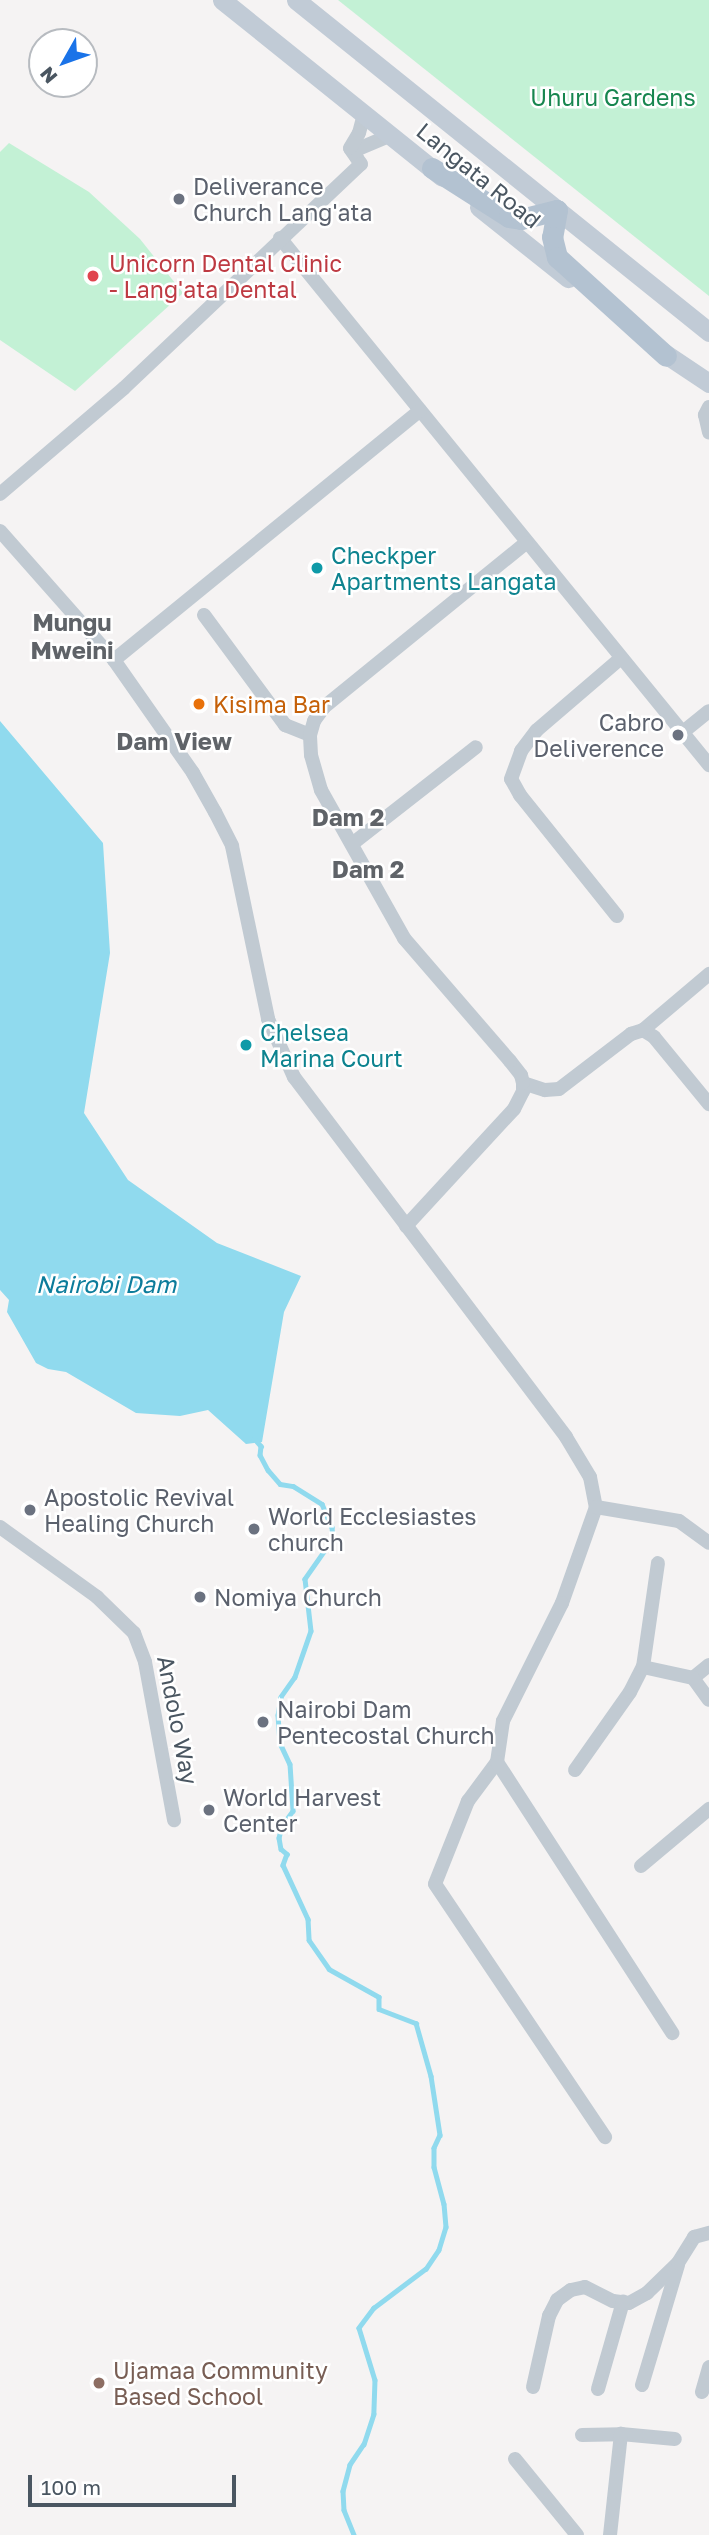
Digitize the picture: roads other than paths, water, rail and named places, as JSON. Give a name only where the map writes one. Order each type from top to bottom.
[{"type":"main road","name":"Langata Road","points":[[222,0],[666,356],[709,383]]},
{"type":"main road","name":"Langata Road","points":[[296,0],[709,332]]},
{"type":"main road","points":[[432,168],[509,217],[521,219],[557,210],[552,237],[557,257],[666,356]]},
{"type":"street","points":[[361,164],[350,148],[359,133],[364,114]]},
{"type":"street","points":[[361,164],[354,152],[376,139],[391,135]]},
{"type":"street","points":[[0,494],[124,388],[361,164]]},
{"type":"street","points":[[280,239],[709,765]]},
{"type":"street","points":[[709,407],[705,415],[709,433]]},
{"type":"street","points":[[114,660],[420,410]]},
{"type":"street","points":[[0,531],[114,660],[193,773],[232,846],[268,1019],[285,1062],[566,1437],[590,1477],[596,1507],[562,1603],[503,1721],[497,1762],[468,1801],[435,1884],[606,2137]]},
{"type":"street","points":[[406,1226],[514,1109],[523,1091],[522,1075],[404,938],[321,790],[311,755],[310,736],[314,721],[324,707],[526,543]]},
{"type":"street","points":[[204,615],[285,725],[310,736]]},
{"type":"street","points":[[617,916],[520,795],[511,779],[521,751],[537,730],[621,658]]},
{"type":"street","points":[[683,732],[709,711]]},
{"type":"street","points":[[352,844],[476,747]]},
{"type":"street","points":[[523,1083],[545,1090],[559,1089],[631,1034],[643,1030],[709,974]]},
{"type":"street","points":[[643,1030],[654,1037],[709,1104]]},
{"type":"street","points":[[596,1507],[679,1521],[709,1543]]},
{"type":"street","name":"Andolo Way","points":[[0,1527],[97,1597],[134,1633],[145,1662],[174,1820]]},
{"type":"street","points":[[575,1770],[630,1692],[643,1667],[658,1563]]},
{"type":"street","points":[[694,1678],[709,1665]]},
{"type":"street","points":[[643,1667],[694,1678],[709,1700]]},
{"type":"street","points":[[497,1762],[672,2033]]},
{"type":"street","points":[[641,1866],[709,1809]]},
{"type":"street","points":[[533,2388],[545,2328],[557,2300],[571,2290],[585,2287],[613,2301],[629,2303],[647,2293],[678,2263],[694,2237],[709,2233]]},
{"type":"street","points":[[642,2385],[678,2263]]},
{"type":"street","points":[[598,2389],[623,2302]]},
{"type":"street","points":[[702,2392],[709,2367]]},
{"type":"street","points":[[610,2535],[621,2434]]},
{"type":"street","points":[[582,2435],[621,2434],[675,2439]]},
{"type":"street","points":[[515,2459],[577,2535]]},
{"type":"water","name":"Nairobi Dam","points":[[0,721],[103,843],[110,953],[84,1113],[128,1180],[217,1243],[301,1276],[284,1312],[262,1442],[246,1444],[208,1410],[180,1416],[136,1413],[66,1372],[48,1369],[36,1363],[7,1312],[9,1300],[0,1290]]},
{"type":"waterway","points":[[254,1438],[261,1446],[260,1455],[268,1470],[280,1484],[293,1486],[322,1504],[332,1527],[333,1539],[305,1579],[311,1631],[295,1677],[281,1697],[278,1715],[280,1743],[290,1764],[293,1811],[282,1826],[279,1838],[281,1849],[287,1854],[283,1865],[308,1919],[309,1940],[329,1969],[379,1997],[379,2009],[416,2023],[431,2076],[440,2135],[434,2148],[434,2167],[444,2204],[446,2227],[439,2250],[426,2269],[374,2308],[359,2328],[375,2380],[374,2414],[364,2444],[350,2465],[343,2491],[344,2510],[354,2535]]},
{"type":"place","name":"Deliverance Church Lang'ata","points":[[179,199]]},
{"type":"place","name":"Unicorn Dental Clinic - Lang'ata Dental","points":[[93,276]]},
{"type":"place","name":"Checkper Apartments Langata","points":[[317,568]]},
{"type":"place","name":"Kisima Bar","points":[[199,704]]},
{"type":"place","name":"Cabro Deliverence","points":[[678,735]]},
{"type":"place","name":"Chelsea Marina Court","points":[[246,1045]]},
{"type":"place","name":"Apostolic Revival Healing Church","points":[[30,1510]]},
{"type":"place","name":"World Ecclesiastes church","points":[[254,1529]]},
{"type":"place","name":"Nomiya Church","points":[[200,1597]]},
{"type":"place","name":"Nairobi Dam Pentecostal Church","points":[[263,1722]]},
{"type":"place","name":"World Harvest Center","points":[[209,1810]]},
{"type":"place","name":"Ujamaa Community Based School","points":[[99,2383]]},
{"type":"district","name":"Mungu Mweini","points":[[72,636]]},
{"type":"district","name":"Dam View","points":[[174,741]]},
{"type":"district","name":"Dam 2","points":[[348,817]]},
{"type":"district","name":"Dam 2","points":[[368,869]]},
{"type":"park label","name":"Uhuru Gardens","points":[[613,97]]}]
